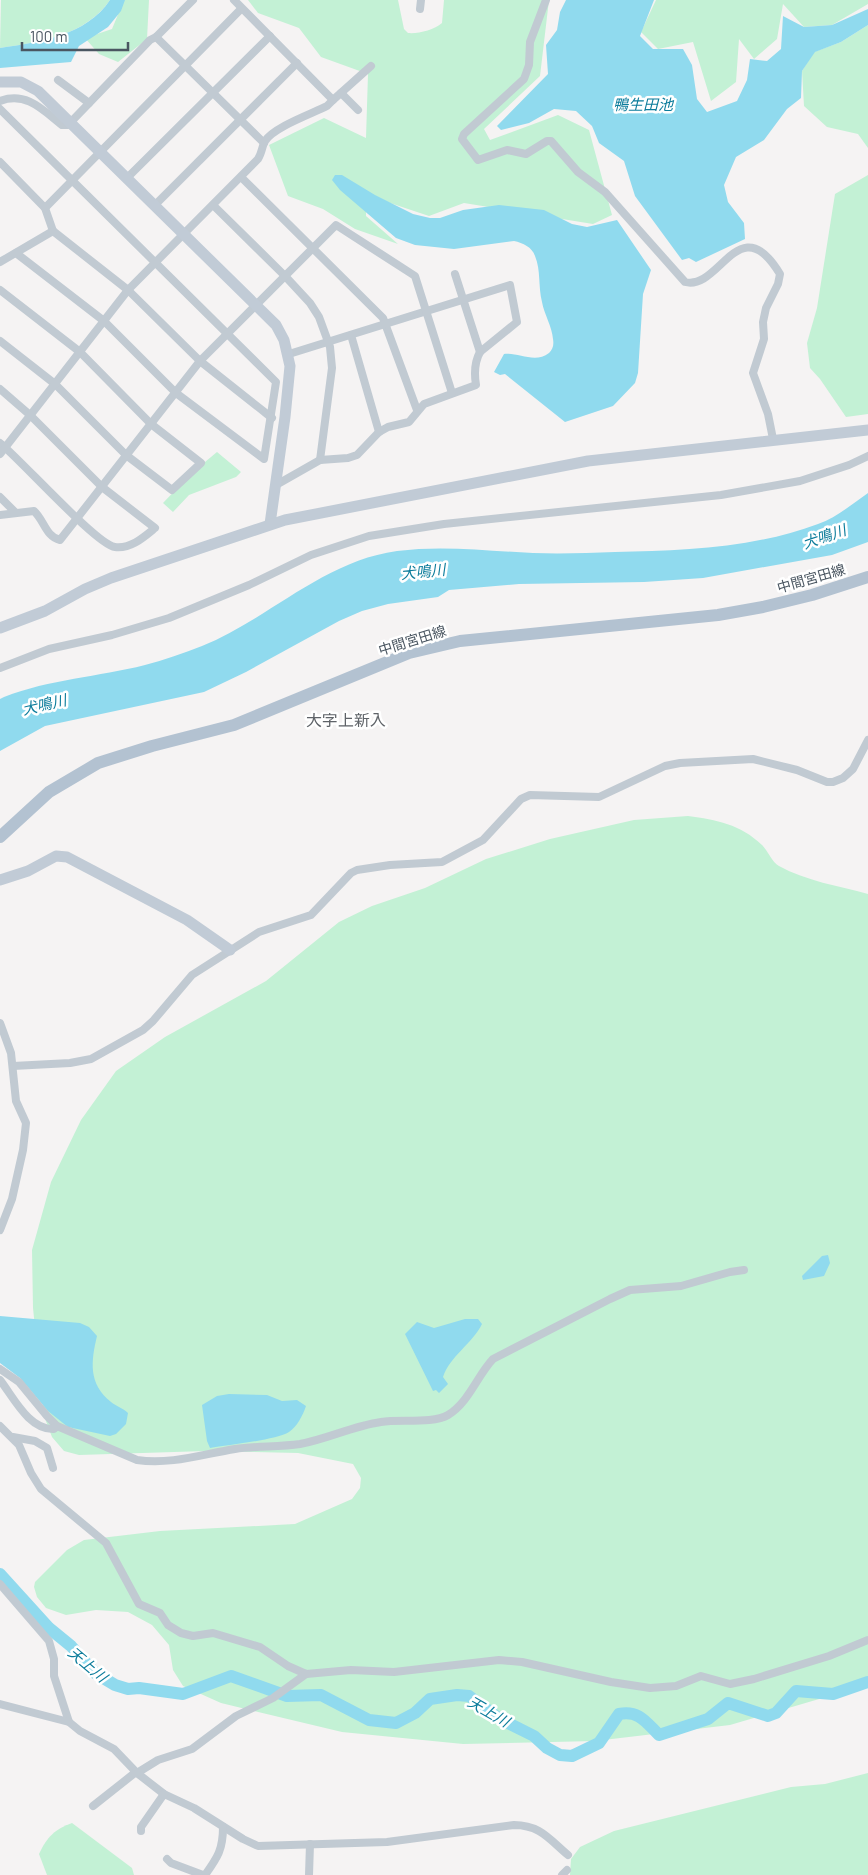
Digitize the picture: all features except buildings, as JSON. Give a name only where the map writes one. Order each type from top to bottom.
[{"type":"main road","name":"中間宮田線","points":[[0,837],[49,792],[98,764],[152,746],[234,725],[409,653],[460,641],[718,615],[763,607],[812,595],[868,577]]},
{"type":"street","points":[[0,101],[14,97],[28,99],[62,125],[71,122],[150,40],[156,37],[193,0]]},
{"type":"street","points":[[234,0],[333,100]]},
{"type":"street","points":[[420,9],[421,0]]},
{"type":"street","points":[[546,0],[530,42],[529,65],[524,80],[464,134],[462,139],[478,160],[502,150],[526,154],[547,141],[551,141],[578,172],[605,192],[685,282],[692,284],[700,281],[727,258],[747,248],[756,248],[765,254],[780,274],[778,284],[766,308],[763,322],[764,339],[753,373],[768,414],[773,439]]},
{"type":"street","points":[[45,208],[241,9]]},
{"type":"street","points":[[127,178],[270,36]]},
{"type":"street","points":[[156,37],[264,142]]},
{"type":"street","points":[[155,205],[297,63]]},
{"type":"street","points":[[0,454],[3,445],[55,384],[128,290],[241,177],[263,151],[264,142],[271,134],[327,106],[372,66]]},
{"type":"street","points":[[58,80],[89,103]]},
{"type":"street","points":[[0,82],[11,81],[31,86],[71,122],[276,325],[289,354],[290,366],[270,524]]},
{"type":"street","points":[[341,93],[358,110]]},
{"type":"street","points":[[0,108],[276,382],[272,418],[264,459],[176,392],[104,321],[16,253]]},
{"type":"street","points":[[0,162],[45,208],[53,232],[128,290],[200,361],[272,418]]},
{"type":"street","points":[[241,177],[386,323],[417,410]]},
{"type":"street","points":[[213,205],[285,276],[310,303],[319,317],[329,342],[332,368],[320,460]]},
{"type":"street","points":[[0,515],[34,511],[54,539],[60,540],[200,361],[336,225],[412,272],[415,276],[452,393]]},
{"type":"street","points":[[0,262],[53,232]]},
{"type":"street","points":[[455,274],[480,352]]},
{"type":"street","points":[[276,485],[320,460],[348,458],[357,455],[379,432],[388,427],[409,422],[417,410],[424,404],[476,385],[474,373],[476,358],[480,352],[517,322],[510,285],[289,354]]},
{"type":"street","points":[[0,290],[80,352],[151,424],[202,463],[172,490],[126,455],[55,384],[0,341]]},
{"type":"street","points":[[351,335],[379,432]]},
{"type":"street","points":[[0,389],[30,415],[102,487],[155,528],[140,540],[125,547],[112,547],[78,519],[3,445]]},
{"type":"street","points":[[0,628],[45,611],[85,588],[270,524],[588,461],[773,439],[868,430]]},
{"type":"street","points":[[0,668],[49,649],[112,635],[169,618],[249,585],[311,555],[369,536],[444,524],[721,495],[800,481],[849,465],[868,456]]},
{"type":"street","points":[[0,497],[15,512]]},
{"type":"street","points":[[13,1066],[70,1063],[91,1059],[143,1030],[192,975],[230,950],[260,932],[311,915],[350,873],[356,870],[390,865],[442,862],[454,857],[483,840],[521,799],[530,795],[599,797],[665,766],[680,763],[753,759],[798,770],[827,782],[833,782],[843,778],[853,769],[868,740]]},
{"type":"street","points":[[0,880],[28,871],[56,856],[67,857],[187,920],[230,950]]},
{"type":"street","points":[[0,1023],[13,1066],[16,1101],[26,1123],[12,1199],[0,1230]]},
{"type":"street","points":[[0,1369],[19,1382],[46,1416],[57,1426],[137,1460],[150,1462],[202,1456],[235,1449],[301,1444],[344,1430],[381,1422],[440,1419],[450,1414],[466,1398],[484,1368],[493,1359],[610,1299],[630,1290],[681,1286],[730,1272],[744,1270]]},
{"type":"street","points":[[0,1380],[34,1423],[48,1429],[54,1429],[57,1426]]},
{"type":"street","points":[[0,1426],[13,1437],[41,1489],[106,1544],[139,1604],[160,1613],[168,1624],[181,1633],[193,1636],[213,1633],[260,1647],[288,1666],[306,1674],[351,1670],[394,1672],[499,1660],[522,1662],[611,1682],[650,1688],[676,1686],[701,1676],[730,1684],[754,1680],[828,1656],[868,1640]]},
{"type":"street","points":[[13,1437],[35,1442],[47,1448],[53,1468]]},
{"type":"street","points":[[0,1584],[50,1641],[54,1659],[54,1676],[69,1722]]},
{"type":"street","points":[[93,1806],[137,1773],[158,1760],[192,1749],[236,1716],[273,1698],[306,1674]]},
{"type":"street","points":[[0,1704],[69,1722],[80,1731],[114,1749],[137,1773],[164,1794],[194,1808],[258,1846],[387,1842],[514,1825],[527,1825],[537,1828],[568,1855]]},
{"type":"street","points":[[141,1831],[141,1827],[164,1794]]},
{"type":"street","points":[[167,1859],[171,1863],[204,1875],[219,1854],[223,1843],[223,1826]]},
{"type":"street","points":[[309,1875],[310,1844]]},
{"type":"green space","points":[[1,0],[110,0],[88,22],[75,29],[46,40],[0,48]]},
{"type":"green space","points":[[124,0],[149,0],[147,39],[118,62],[99,54],[85,38],[112,29]]},
{"type":"green space","points":[[248,0],[398,0],[404,29],[408,33],[412,33],[430,30],[442,23],[444,0],[549,0],[540,76],[484,129],[490,140],[558,115],[589,130],[612,215],[593,224],[464,203],[429,216],[366,195],[366,216],[398,244],[355,229],[323,209],[288,196],[269,145],[324,118],[366,138],[368,74],[321,57],[299,28],[258,13]]},
{"type":"green space","points":[[656,0],[868,0],[868,4],[832,25],[804,27],[783,4],[777,39],[754,59],[739,39],[736,82],[711,101],[693,42],[658,49],[641,32]]},
{"type":"green space","points":[[868,25],[868,148],[858,134],[827,127],[804,106],[802,71],[814,52],[841,42]]},
{"type":"green space","points":[[868,175],[868,414],[846,417],[820,379],[810,368],[807,343],[817,308],[835,194]]},
{"type":"green space","points":[[217,452],[241,472],[236,477],[189,495],[173,512],[163,503],[193,472]]},
{"type":"green space","points":[[688,816],[718,821],[745,832],[762,845],[779,866],[789,871],[811,879],[868,894],[868,1687],[843,1692],[730,1725],[595,1741],[463,1744],[342,1732],[221,1703],[183,1686],[173,1670],[169,1645],[152,1625],[128,1612],[96,1610],[66,1615],[46,1608],[37,1597],[34,1587],[35,1582],[67,1550],[84,1540],[160,1531],[295,1524],[352,1499],[360,1488],[361,1478],[353,1464],[298,1453],[206,1451],[79,1455],[64,1451],[52,1437],[44,1416],[33,1308],[32,1250],[51,1182],[81,1120],[116,1071],[165,1037],[266,981],[339,922],[372,906],[425,888],[486,859],[550,839],[634,820]]},
{"type":"green space","points":[[868,1773],[868,1875],[570,1875],[571,1859],[580,1847],[614,1831],[791,1787],[825,1784]]},
{"type":"green space","points":[[72,1823],[132,1868],[134,1875],[47,1875],[39,1854],[52,1834]]},
{"type":"water","points":[[110,0],[125,0],[121,11],[108,27],[79,46],[71,62],[0,68],[0,48],[46,40],[75,29],[88,22]]},
{"type":"water","name":"鴨生田池","points":[[566,0],[654,0],[640,36],[653,49],[683,49],[692,65],[697,99],[707,112],[737,101],[747,80],[750,59],[767,61],[781,49],[783,16],[804,27],[832,25],[868,9],[868,25],[841,42],[815,52],[802,71],[801,98],[787,109],[764,140],[736,157],[724,185],[728,202],[744,223],[745,239],[696,262],[689,258],[682,260],[635,196],[624,161],[599,143],[592,126],[576,111],[554,109],[529,123],[501,130],[497,126],[548,74],[546,45],[557,30],[560,12]]},
{"type":"water","points":[[335,175],[342,175],[375,195],[413,214],[430,218],[440,218],[463,210],[499,205],[544,210],[572,224],[587,227],[617,220],[651,270],[643,294],[638,373],[635,383],[613,406],[565,422],[505,374],[500,375],[494,372],[504,354],[538,358],[549,353],[553,347],[550,325],[543,307],[537,261],[532,250],[524,244],[514,241],[454,249],[415,245],[396,238],[340,190],[332,180]]},
{"type":"water","name":"犬鳴川","points":[[868,493],[868,542],[832,555],[703,578],[644,582],[519,584],[449,590],[438,597],[388,604],[362,611],[339,621],[246,672],[204,692],[45,726],[0,751],[0,699],[21,691],[56,682],[145,665],[202,646],[227,635],[320,578],[370,557],[397,551],[431,548],[564,553],[666,551],[718,547],[769,538],[818,524],[838,514]]},
{"type":"water","points":[[828,1255],[830,1263],[824,1276],[803,1280],[802,1276],[822,1256]]},
{"type":"water","points":[[0,1316],[80,1323],[89,1327],[97,1336],[93,1354],[93,1372],[98,1388],[111,1402],[128,1413],[126,1424],[116,1434],[110,1436],[68,1427],[48,1411],[20,1378],[0,1363]]},
{"type":"water","points":[[465,1319],[478,1319],[482,1324],[473,1338],[446,1370],[443,1377],[448,1384],[439,1393],[436,1390],[433,1391],[405,1334],[417,1322],[434,1328]]},
{"type":"water","points":[[229,1394],[267,1395],[282,1401],[297,1400],[306,1406],[295,1427],[283,1435],[210,1448],[207,1441],[202,1405],[217,1396]]},
{"type":"waterway","name":"天上川","points":[[0,1574],[49,1628],[71,1646],[95,1673],[115,1685],[128,1689],[139,1688],[183,1694],[231,1676],[287,1696],[321,1695],[369,1720],[396,1723],[415,1713],[430,1699],[457,1695],[469,1696],[500,1719],[534,1736],[547,1748],[560,1755],[572,1756],[599,1743],[619,1714],[637,1715],[659,1735],[708,1719],[728,1703],[768,1716],[776,1713],[796,1691],[833,1694],[868,1682]]},
{"type":"district","name":"大字上新入","points":[[346,719]]}]
